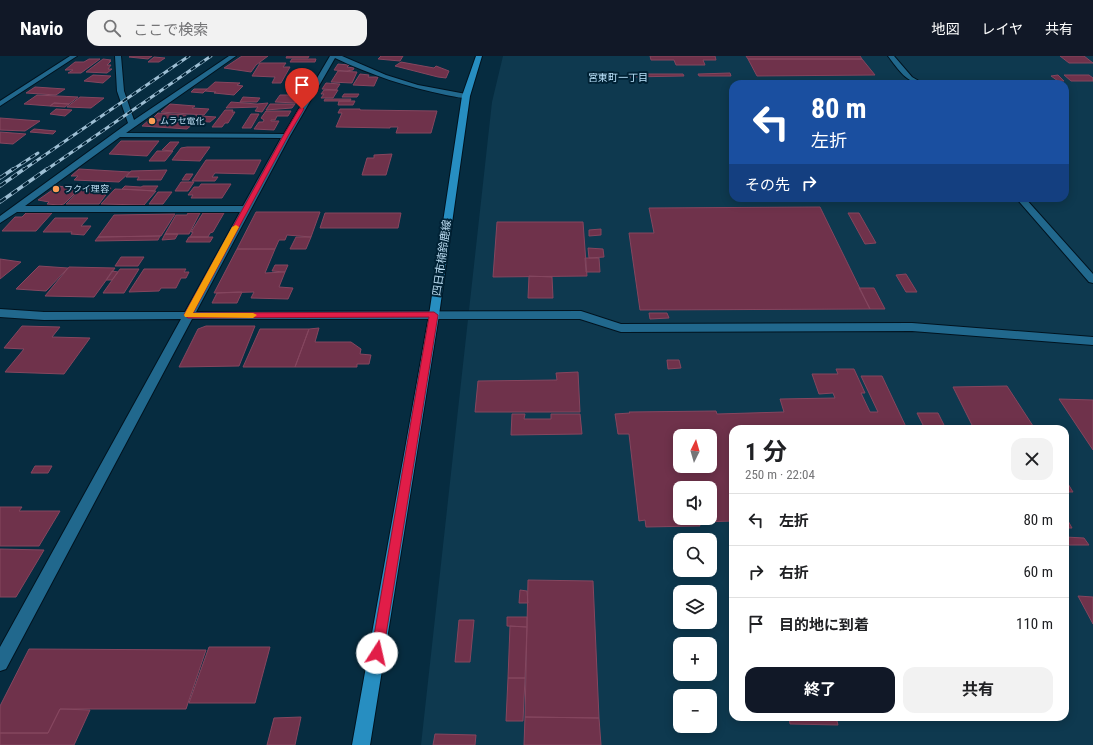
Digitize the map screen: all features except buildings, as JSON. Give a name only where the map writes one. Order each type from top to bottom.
[{"type":"main road","name":"四日市楠鈴鹿線","points":[[361,745],[434,315],[466,96],[479,56]]},
{"type":"street","points":[[0,104],[74,56]]},
{"type":"street","points":[[118,56],[117,76],[121,97],[132,124]]},
{"type":"street","points":[[0,220],[132,124],[233,56]]},
{"type":"street","points":[[0,663],[286,136],[333,56]]},
{"type":"street","points":[[337,56],[407,84],[435,92],[466,96]]},
{"type":"street","points":[[891,56],[910,78],[914,80]]},
{"type":"street","points":[[118,135],[286,136]]},
{"type":"street","points":[[1024,202],[1093,280]]},
{"type":"street","points":[[15,209],[246,209]]},
{"type":"street","points":[[0,313],[44,316],[581,315],[621,328],[912,327],[1093,341]]},
{"type":"shaded area","points":[[503,56],[1093,56],[1093,745],[421,745],[492,102]]},
{"type":"railway","points":[[23,170],[189,56]]},
{"type":"railway","points":[[46,170],[211,56]]},
{"type":"railway","points":[[12,170],[38,153]]},
{"type":"railway","points":[[0,178],[13,169]]},
{"type":"railway","points":[[0,186],[24,169]]},
{"type":"railway","points":[[0,202],[47,169]]},
{"type":"slow traffic","points":[[236,227],[188,315],[253,315]]},
{"type":"place","name":"ムラセ電化","points":[[152,121]]},
{"type":"place","name":"フクイ理容","points":[[56,189]]},
{"type":"district","name":"宮東町一丁目","points":[[618,77]]},
{"type":"route","points":[[302,109],[188,315],[434,315],[377,653]]}]
